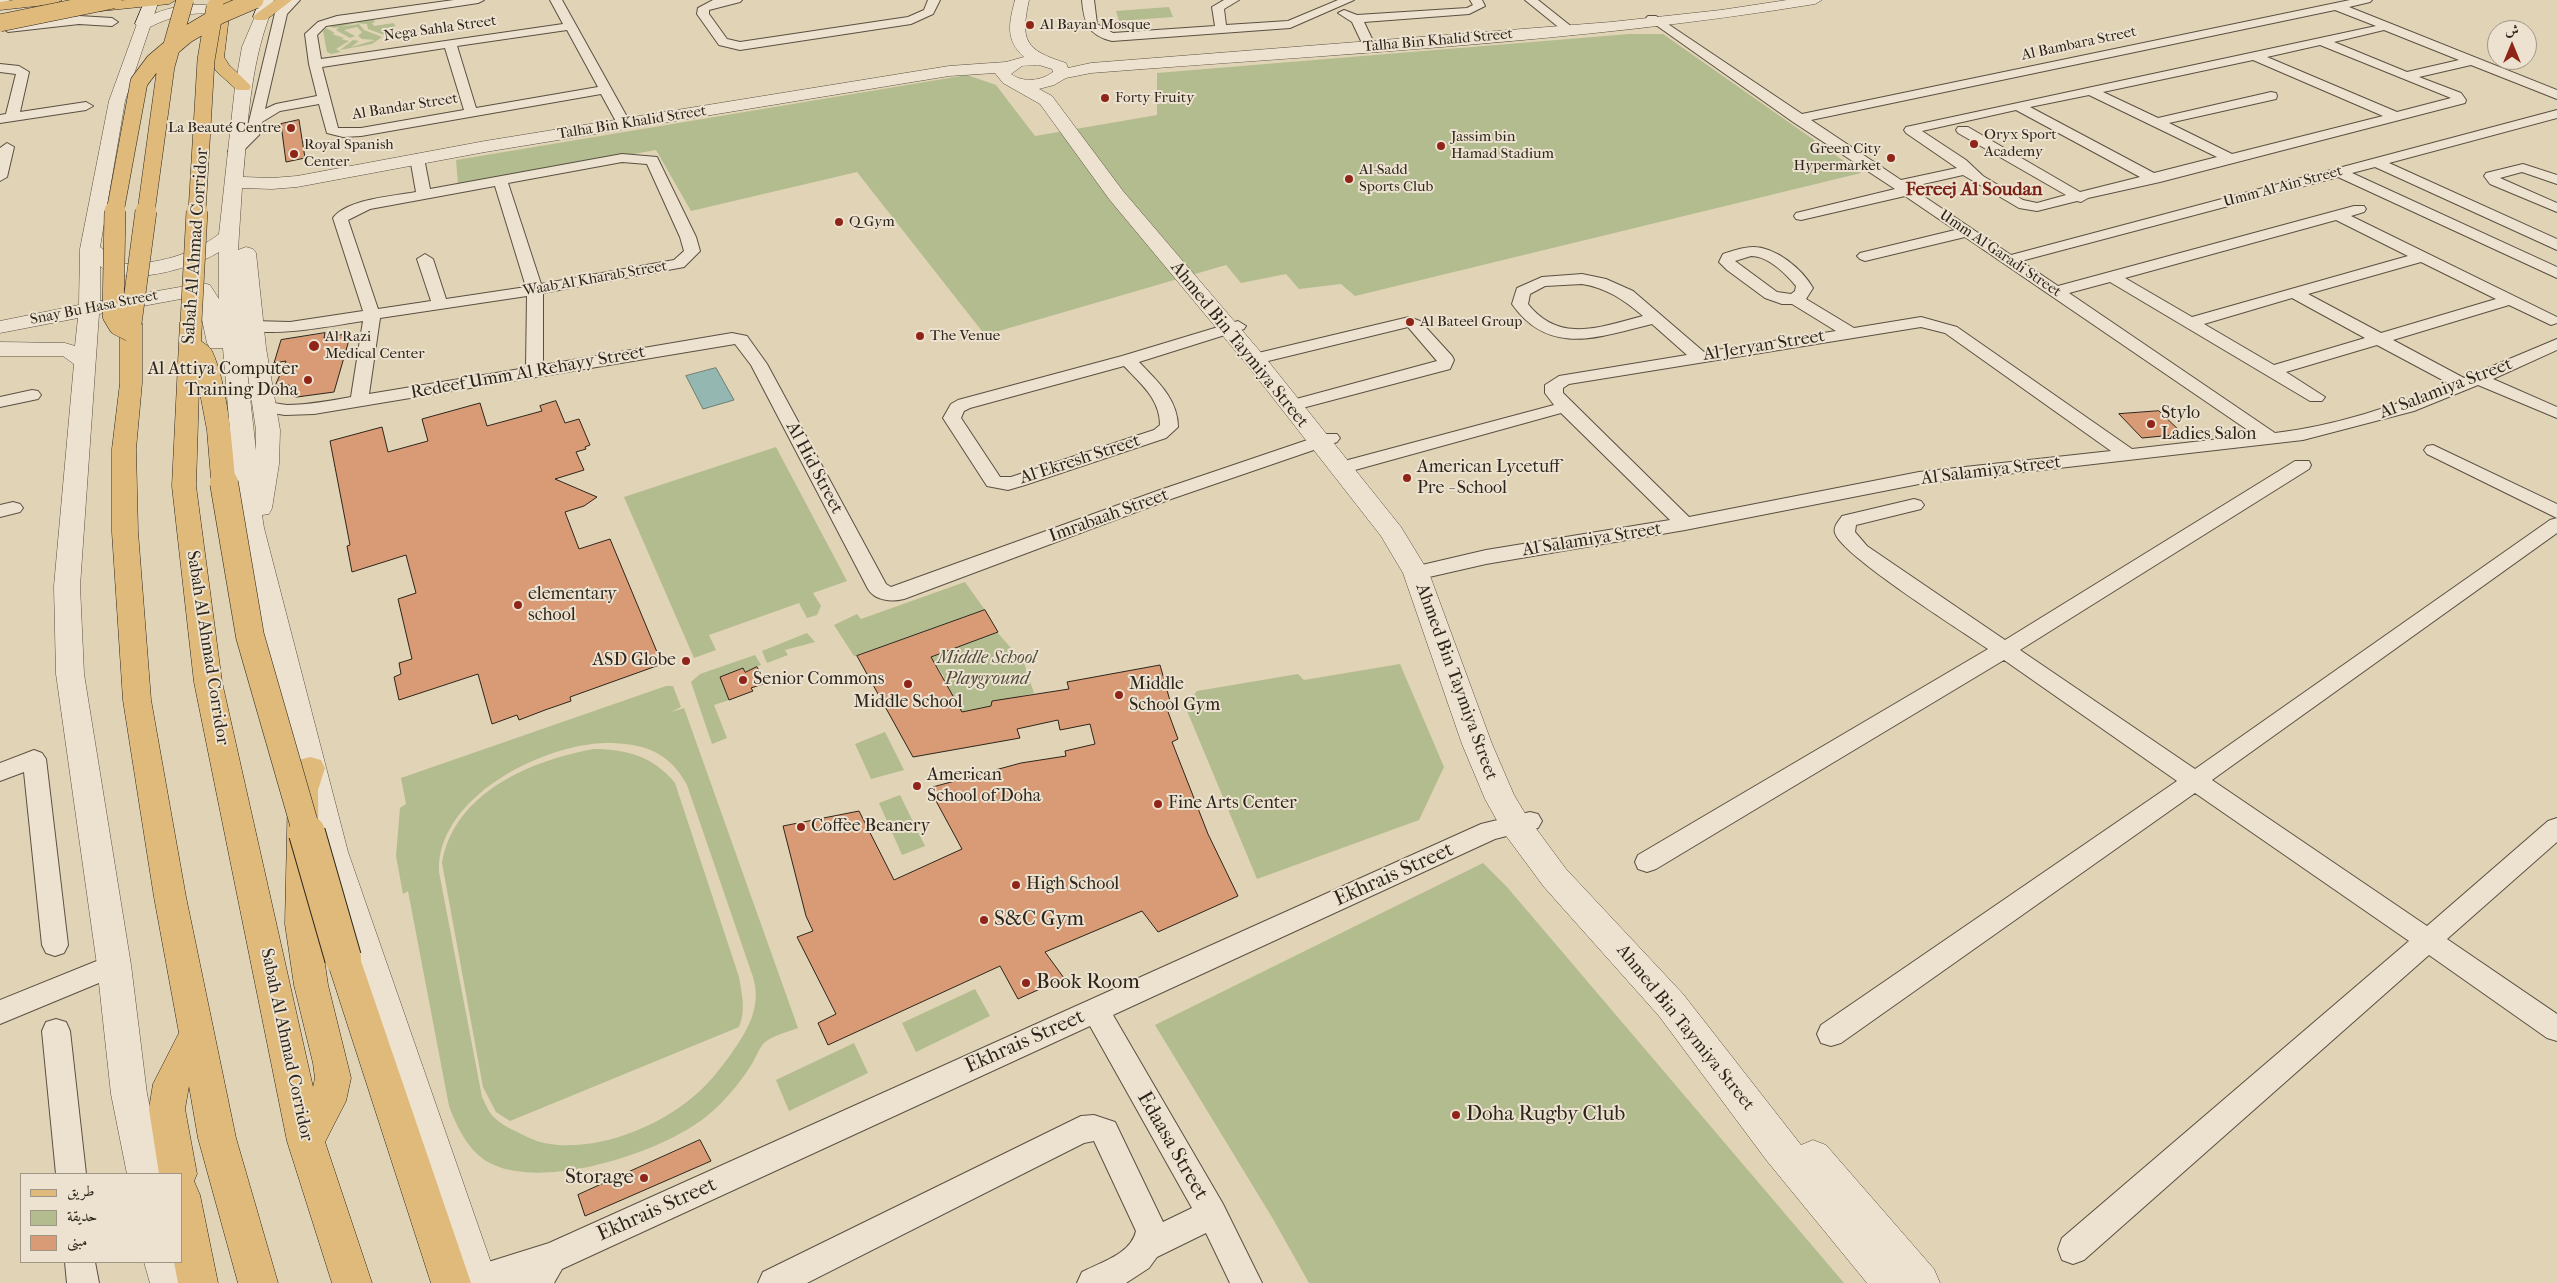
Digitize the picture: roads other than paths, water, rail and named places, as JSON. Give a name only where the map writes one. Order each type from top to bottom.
[{"type":"main road","points":[[0,6],[55,0]]},
{"type":"main road","points":[[0,23],[114,0]]},
{"type":"main road","points":[[5,16],[130,0]]},
{"type":"main road","points":[[5,16],[120,13],[135,16],[169,0]]},
{"type":"main road","points":[[5,16],[148,10],[177,0]]},
{"type":"main road","points":[[185,0],[166,66],[131,331],[130,383],[124,449],[125,532],[137,700],[170,897],[217,1138],[258,1283]]},
{"type":"main road","points":[[131,331],[119,325],[113,315],[113,233],[118,194],[139,82],[154,62],[186,35],[220,15],[255,0]]},
{"type":"main road","points":[[261,17],[285,0]]},
{"type":"main road","points":[[222,4],[216,51],[218,62],[243,87]]},
{"type":"main road","name":"Sabah Al Ahmad Corridor","points":[[222,4],[206,60],[190,332],[184,486],[208,682],[306,1141],[352,1283]]},
{"type":"main road","points":[[190,332],[201,351],[207,370],[219,430],[223,478],[234,552],[250,636],[344,958],[469,1282]]},
{"type":"main road","points":[[306,1141],[328,1101],[333,1078],[311,985],[302,924],[303,790],[310,768]]},
{"type":"main road","points":[[178,1173],[168,1109],[171,1084],[197,1033]]},
{"type":"main road","points":[[182,1200],[198,1283]]},
{"type":"street","points":[[0,1],[5,0]]},
{"type":"street","name":"Sabah Al Ahmad Corridor","points":[[267,0],[250,47],[243,87],[220,299],[244,438],[251,528],[332,852],[469,1282]]},
{"type":"street","points":[[235,151],[252,135],[280,13],[294,0]]},
{"type":"street","name":"Al Bandar Street","points":[[478,0],[346,18],[322,24],[310,34],[330,127],[335,132],[361,132],[605,90]]},
{"type":"street","points":[[556,0],[624,124]]},
{"type":"street","points":[[736,0],[709,5],[704,8],[703,14],[723,42],[740,46],[911,20],[929,12],[934,0]]},
{"type":"street","points":[[1012,74],[1016,56],[1008,42],[1006,32],[1013,0]]},
{"type":"street","name":"Ahmed Bin Taymiya Street","points":[[1022,0],[1016,31],[1017,40],[1022,48],[1052,69],[1054,96],[1102,157],[1126,194],[1324,440],[1392,532],[1425,571]]},
{"type":"street","points":[[1088,0],[1092,27],[1095,31],[1112,37],[1290,24],[1348,0]]},
{"type":"street","points":[[1221,29],[1218,7],[1234,0]]},
{"type":"street","points":[[1332,7],[1356,19],[1469,11],[1479,6],[1476,0]]},
{"type":"street","points":[[1531,0],[1568,28]]},
{"type":"street","name":"Talha Bin Khalid Street","points":[[1655,20],[1785,0]]},
{"type":"street","name":"Talha Bin Khalid Street","points":[[1052,69],[1091,68],[1568,28],[1655,20],[1815,0]]},
{"type":"street","name":"Al Bambara Street","points":[[1798,119],[2366,0]]},
{"type":"street","points":[[146,1173],[130,1094],[114,965],[70,674],[68,562],[88,318],[90,249],[118,101],[148,10],[161,16],[185,10],[208,9],[222,4]]},
{"type":"street","points":[[2336,6],[2557,95]]},
{"type":"street","points":[[1356,19],[1367,41]]},
{"type":"street","points":[[0,29],[80,20],[112,22]]},
{"type":"street","name":"Umm Al Garadi Street","points":[[1655,20],[1798,119],[1906,190],[2274,440]]},
{"type":"street","name":"Nega Sahla Street","points":[[315,64],[570,26]]},
{"type":"street","name":"Talha Bin Khalid Street","points":[[1052,69],[1087,64],[1367,41],[1568,28]]},
{"type":"street","points":[[2321,42],[2456,96],[2460,100],[2040,207],[2029,207],[2019,204],[1978,179],[1965,167],[1914,134],[1912,129],[2379,29]]},
{"type":"street","points":[[450,44],[471,113]]},
{"type":"street","points":[[2256,56],[2397,117]]},
{"type":"street","points":[[2405,76],[2471,60]]},
{"type":"street","points":[[2064,63],[2113,86]]},
{"type":"street","points":[[0,68],[15,69],[23,72],[6,118],[86,106]]},
{"type":"street","points":[[1012,74],[1052,69]]},
{"type":"street","points":[[1012,74],[1052,69]]},
{"type":"street","name":"Talha Bin Khalid Street","points":[[233,181],[256,185],[294,181],[417,158],[949,71],[971,70],[1012,74]]},
{"type":"street","name":"Ahmed Bin Taymiya Street","points":[[1012,74],[1046,100],[1116,196],[1234,327],[1264,357],[1296,405]]},
{"type":"street","points":[[2092,91],[2232,159]]},
{"type":"street","points":[[2156,122],[2271,96]]},
{"type":"street","points":[[256,119],[276,108],[323,99]]},
{"type":"street","points":[[2018,106],[2154,179]]},
{"type":"street","name":"Umm Al Ain Street","points":[[2008,260],[2557,114]]},
{"type":"street","points":[[1963,130],[2081,198]]},
{"type":"street","points":[[0,177],[7,147]]},
{"type":"street","points":[[1906,190],[1984,159],[2005,154]]},
{"type":"street","points":[[417,158],[424,195]]},
{"type":"street","name":"Waab Al Kharab Street","points":[[253,326],[290,328],[535,290],[678,264],[685,260],[692,251],[688,237],[652,160],[622,158],[500,179],[355,208],[340,218],[372,315]]},
{"type":"street","points":[[2376,162],[2557,244]]},
{"type":"street","points":[[2557,180],[2523,168],[2491,176],[2490,178],[2557,208]]},
{"type":"street","points":[[2339,172],[2544,269],[2557,273]]},
{"type":"street","points":[[500,179],[535,290],[535,372]]},
{"type":"street","points":[[1801,216],[1906,190],[1978,179]]},
{"type":"street","name":"Talha Bin Khalid Street","points":[[253,326],[242,209],[245,202],[252,195],[294,181]]},
{"type":"street","points":[[2056,292],[2359,209]]},
{"type":"street","points":[[2338,215],[2551,320]]},
{"type":"street","points":[[1865,256],[1967,232]]},
{"type":"street","points":[[90,249],[103,257],[113,268],[133,270],[158,267],[187,260],[217,246],[228,236]]},
{"type":"street","points":[[0,325],[33,312],[67,294],[74,283],[76,264],[90,249]]},
{"type":"street","points":[[2189,323],[2420,257]]},
{"type":"street","points":[[425,259],[440,305]]},
{"type":"street","points":[[2112,277],[2316,397]]},
{"type":"street","points":[[1652,319],[1595,332],[1557,334],[1543,329],[1528,318],[1520,304],[1523,291],[1542,282],[1582,279],[1600,282],[1627,294],[1652,319],[1699,357]]},
{"type":"street","points":[[2294,293],[2379,339],[2480,379],[2557,413]]},
{"type":"street","name":"Snay Bu Hasa Street","points":[[0,325],[88,318],[220,299]]},
{"type":"street","points":[[1795,299],[1849,332]]},
{"type":"street","points":[[2272,371],[2510,300]]},
{"type":"street","points":[[359,401],[372,315]]},
{"type":"street","name":"Snay Bu Hasa Street","points":[[0,343],[88,318]]},
{"type":"street","points":[[1264,357],[1409,322],[1414,324],[1446,360],[1444,365],[1296,405]]},
{"type":"street","name":"Al Jeryan Street","points":[[1686,524],[1565,408],[1554,393],[1554,385],[1564,380],[1849,332],[1921,322],[1951,330],[2129,455]]},
{"type":"street","points":[[251,528],[262,504],[267,464],[268,430],[253,326]]},
{"type":"street","name":"Al Ekresh Street","points":[[1128,360],[1163,400],[1171,418],[1169,427],[1160,434],[1008,484],[994,482],[952,418],[956,408],[964,404],[1128,360],[1234,327]]},
{"type":"street","name":"Waab Al Kharab Street","points":[[255,348],[270,336],[290,328]]},
{"type":"street","name":"Redeef Umm Al Rehayy Street","points":[[265,407],[285,410],[314,408],[718,340],[741,340]]},
{"type":"street","name":"Al Hid Street","points":[[741,340],[759,364],[878,589],[888,594]]},
{"type":"street","name":"Al Salamiya Street","points":[[1425,571],[1486,557],[1686,524],[1919,478],[2274,440],[2303,435],[2408,407],[2480,379],[2557,344]]},
{"type":"street","points":[[0,349],[59,349],[74,353],[84,361]]},
{"type":"street","points":[[2480,379],[2557,402]]},
{"type":"street","points":[[0,402],[32,396]]},
{"type":"street","name":"Redeef Umm Al Rehayy Street","points":[[268,430],[290,417],[314,408]]},
{"type":"street","points":[[1355,464],[1565,408]]},
{"type":"street","name":"Ahmed Bin Taymiya Street","points":[[1324,440],[1355,464],[1389,503],[1425,571],[1476,744],[1500,799],[1686,997],[1796,1138],[1920,1283]]},
{"type":"street","name":"Imrabaah Street","points":[[888,594],[897,594],[1164,496],[1324,440]]},
{"type":"street","points":[[2432,450],[2557,512]]},
{"type":"street","points":[[1647,862],[2004,650],[2302,465]]},
{"type":"street","points":[[1914,505],[1849,520],[1845,526],[1845,533],[1860,551],[2557,1029]]},
{"type":"street","points":[[1831,1034],[2196,780],[2557,524]]},
{"type":"street","points":[[0,772],[34,760],[55,945]]},
{"type":"street","name":"Ahmed Bin Taymiya Street","points":[[1522,822],[1555,878],[1671,1005],[1780,1148],[1893,1283]]},
{"type":"street","name":"Ekhrais Street","points":[[469,1282],[543,1271],[1096,1010],[1490,831],[1522,822]]},
{"type":"street","points":[[2073,1249],[2557,828]]},
{"type":"street","points":[[0,1012],[114,965]]},
{"type":"street","name":"Edaasa Street","points":[[1096,1010],[1212,1214],[1246,1283]]},
{"type":"street","points":[[56,1031],[71,1173]]},
{"type":"street","points":[[774,1283],[1081,1130],[1094,1128],[1105,1132],[1146,1217],[1151,1230],[1150,1245]]},
{"type":"street","points":[[1093,1283],[1140,1258],[1150,1245],[1212,1214]]},
{"type":"street","points":[[80,1263],[83,1283]]},
{"type":"street","points":[[164,1263],[170,1283]]},
{"type":"water","points":[[716,368],[734,400],[703,409],[686,376]]},
{"type":"place","name":"Al Bayan Mosque","points":[[1030,25]]},
{"type":"place","name":"Forty Fruity","points":[[1105,98]]},
{"type":"place","name":"La Beauté Centre","points":[[291,128]]},
{"type":"place","name":"Oryx Sport Academy","points":[[1974,144]]},
{"type":"place","name":"Jassim bin Hamad Stadium","points":[[1441,146]]},
{"type":"place","name":"Royal Spanish Center","points":[[294,154]]},
{"type":"place","name":"Green City Hypermarket","points":[[1891,158]]},
{"type":"place","name":"Al-Sadd Sports Club","points":[[1349,179]]},
{"type":"place","name":"Q Gym","points":[[839,222]]},
{"type":"place","name":"Al Bateel Group","points":[[1410,322]]},
{"type":"place","name":"The Venue","points":[[920,336]]},
{"type":"place","name":"Al Razi Medical Center","points":[[314,346]]},
{"type":"place","name":"Al Attiya Computer Training Doha","points":[[308,380]]},
{"type":"place","name":"Stylo Ladies Salon","points":[[2151,424]]},
{"type":"place","name":"American Lycetuff Pre - School","points":[[1407,478]]},
{"type":"place","name":"elementary school","points":[[518,605]]},
{"type":"place","name":"ASD Globe","points":[[686,661]]},
{"type":"place","name":"Senior Commons","points":[[743,680]]},
{"type":"place","name":"Middle School","points":[[908,684]]},
{"type":"place","name":"Middle School Gym","points":[[1119,695]]},
{"type":"place","name":"American School of Doha","points":[[917,786]]},
{"type":"place","name":"Fine Arts Center","points":[[1158,804]]},
{"type":"place","name":"Coffee Beanery","points":[[801,827]]},
{"type":"place","name":"High School","points":[[1016,885]]},
{"type":"place","name":"S&C Gym","points":[[984,920]]},
{"type":"place","name":"Book Room","points":[[1026,983]]},
{"type":"place","name":"Doha Rugby Club","points":[[1456,1115]]},
{"type":"place","name":"Storage","points":[[644,1178]]},
{"type":"district","name":"Fereej Al Soudan","points":[[1974,190]]},
{"type":"park label","name":"Middle School Playground","points":[[987,670]]}]
